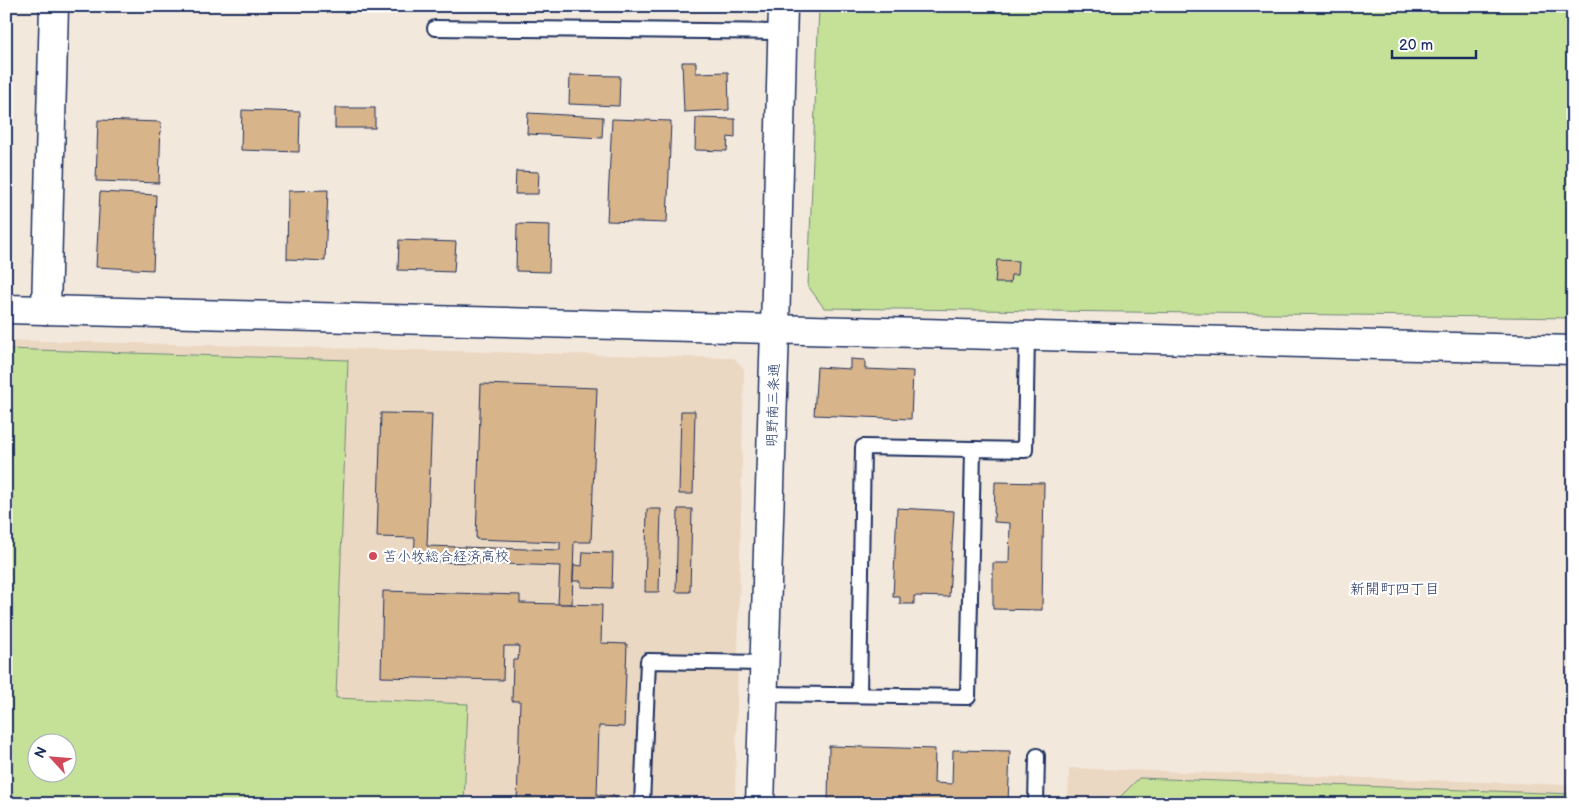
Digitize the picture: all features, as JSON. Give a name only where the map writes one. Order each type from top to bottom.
[{"type":"street","points":[[46,310],[54,6]]},
{"type":"street","name":"明野南三条通","points":[[760,804],[783,19]]},
{"type":"street","points":[[6,310],[1573,350]]},
{"type":"lane","points":[[435,28],[783,19]]},
{"type":"lane","points":[[859,696],[863,447],[1025,450],[1027,336]]},
{"type":"lane","points":[[764,694],[968,697],[973,449]]},
{"type":"lane","points":[[642,804],[648,661],[764,663]]},
{"type":"lane","points":[[1036,804],[1037,756]]},
{"type":"shaded area","name":"苫小牧総合経済高校","points":[[6,340],[734,358],[744,369],[735,804],[6,804]]},
{"type":"shaded area","points":[[1069,768],[1573,785],[1573,804],[1068,804]]},
{"type":"green space","points":[[819,6],[1573,6],[1573,318],[824,308],[808,286]]},
{"type":"green space","points":[[6,349],[348,360],[336,698],[468,704],[464,804],[6,804]]},
{"type":"green space","points":[[1139,778],[1573,794],[1573,804],[1113,804]]},
{"type":"building","points":[[6,6],[9,6],[6,104]]},
{"type":"building","points":[[682,62],[696,62],[696,73],[728,72],[729,110],[684,112]]},
{"type":"building","points":[[570,75],[620,76],[619,106],[569,104]]},
{"type":"building","points":[[335,108],[375,108],[375,128],[335,128]]},
{"type":"building","points":[[242,110],[300,112],[299,152],[241,150]]},
{"type":"building","points":[[528,113],[603,117],[602,138],[527,134]]},
{"type":"building","points":[[696,118],[735,119],[735,138],[728,137],[727,151],[695,150]]},
{"type":"building","points":[[612,119],[671,121],[667,223],[607,221]]},
{"type":"building","points":[[98,120],[161,122],[159,183],[96,181]]},
{"type":"building","points":[[516,171],[539,172],[538,194],[515,194]]},
{"type":"building","points":[[328,190],[325,261],[287,259],[288,191]]},
{"type":"building","points":[[100,192],[156,195],[153,270],[96,267]]},
{"type":"building","points":[[517,224],[550,225],[549,272],[516,271]]},
{"type":"building","points":[[399,240],[456,242],[454,272],[398,270]]},
{"type":"building","points":[[997,260],[1018,261],[1017,275],[1011,275],[1010,283],[995,283]]},
{"type":"building","points":[[850,359],[865,360],[865,369],[913,371],[911,419],[814,415],[817,367],[850,369]]},
{"type":"building","points":[[481,384],[597,388],[591,542],[574,542],[572,604],[558,604],[560,566],[414,561],[415,538],[377,537],[381,413],[432,414],[427,546],[560,550],[560,542],[476,539]]},
{"type":"building","points":[[681,411],[695,411],[693,494],[679,494]]},
{"type":"building","points":[[995,482],[1044,483],[1042,610],[993,609],[993,563],[1009,563],[1010,523],[994,522]]},
{"type":"building","points":[[897,508],[954,511],[949,597],[914,596],[914,604],[900,604],[900,597],[893,597]]},
{"type":"building","points":[[647,509],[661,509],[659,592],[645,592]]},
{"type":"building","points":[[678,509],[692,509],[690,592],[676,592]]},
{"type":"building","points":[[583,552],[613,553],[612,588],[581,587],[581,581],[573,581],[574,565],[582,566]]},
{"type":"building","points":[[383,591],[520,595],[520,603],[602,605],[601,643],[627,644],[624,727],[599,726],[597,795],[616,796],[616,804],[517,804],[520,701],[512,701],[513,660],[518,660],[519,646],[504,646],[503,680],[381,677]]},
{"type":"building","points":[[829,746],[935,749],[934,783],[952,784],[953,750],[1010,751],[1008,804],[828,804]]},
{"type":"place","name":"苫小牧総合経済高校","points":[[373,556]]},
{"type":"district","name":"新開町四丁目","points":[[1395,589]]}]
